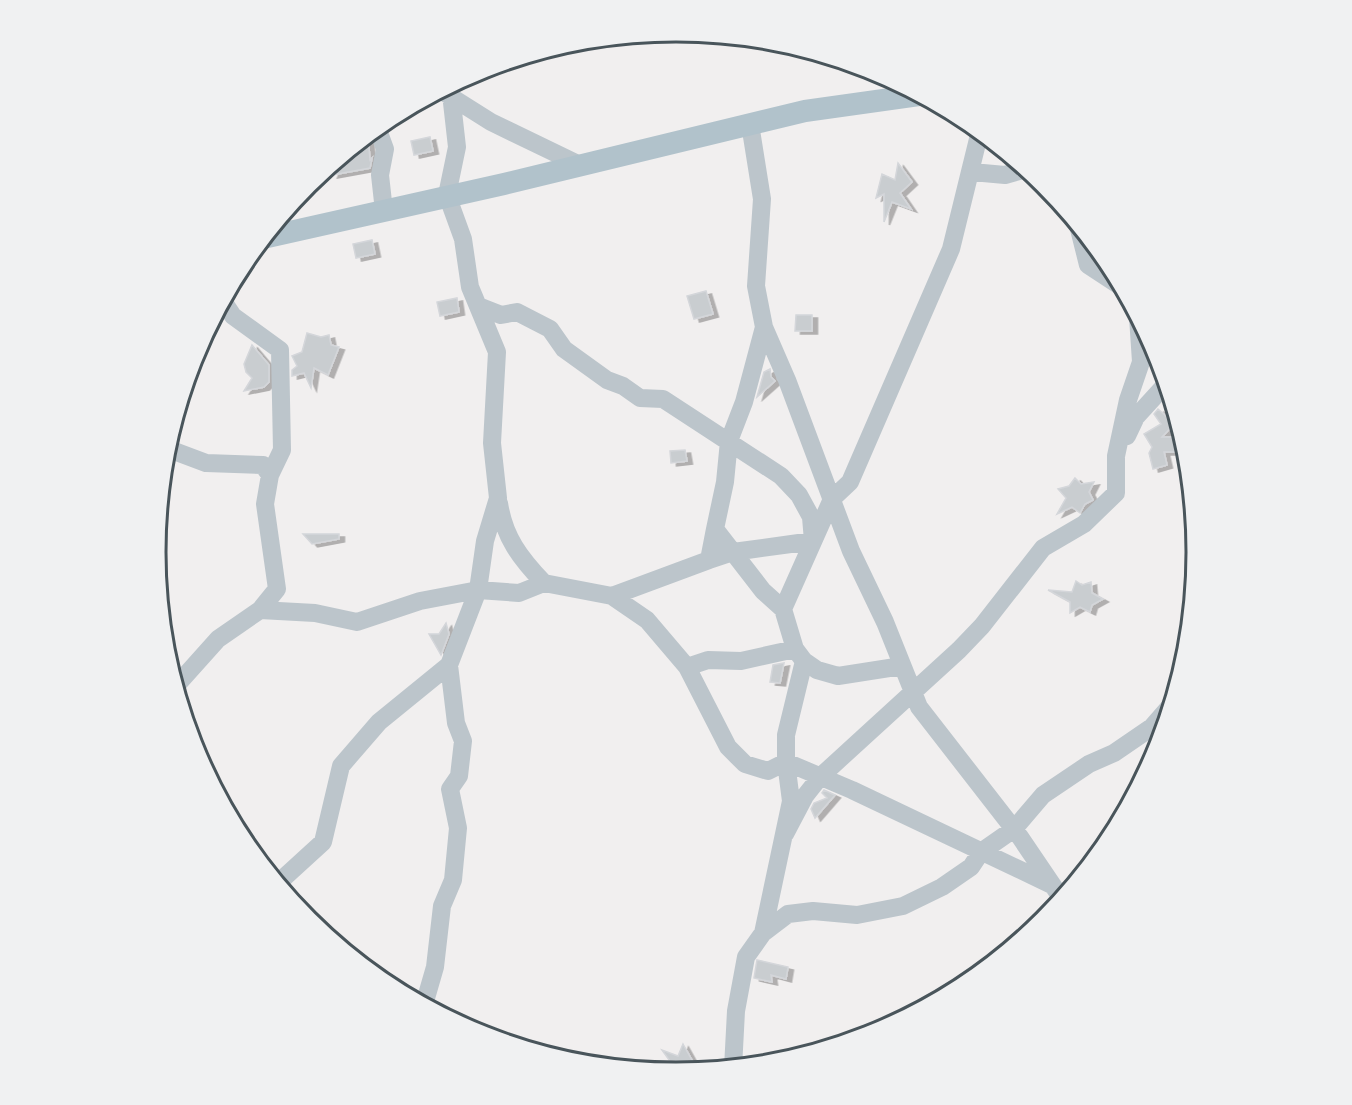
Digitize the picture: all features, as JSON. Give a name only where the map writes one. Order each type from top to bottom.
[{"type":"main road","points":[[278,233],[384,211],[805,111],[906,97]]},
{"type":"street","points":[[452,94],[490,122],[580,165]]},
{"type":"street","points":[[448,96],[457,147],[447,195],[463,239],[470,287],[497,352],[492,443],[502,526],[518,556],[544,583]]},
{"type":"street","points":[[750,124],[762,199],[756,286],[764,327],[851,552],[885,622],[919,707],[1014,829],[1057,892]]},
{"type":"street","points":[[380,136],[385,149],[380,175],[384,211]]},
{"type":"street","points":[[783,609],[832,499],[850,482],[895,383],[951,249],[978,141]]},
{"type":"street","points":[[972,172],[1005,176],[1016,172]]},
{"type":"street","points":[[1084,246],[1089,265],[1104,275]]},
{"type":"street","points":[[478,306],[501,315],[517,312],[550,329],[564,349],[607,380],[623,386],[640,398],[663,399],[781,476],[799,495],[811,517],[813,541]]},
{"type":"street","points":[[182,680],[218,639],[260,610],[277,589],[265,504],[270,475],[282,450],[280,350],[233,316],[228,308]]},
{"type":"street","points":[[709,560],[725,482],[729,441],[744,402],[764,327]]},
{"type":"street","points":[[785,834],[805,796],[820,777],[982,626],[1043,548],[1084,524],[1116,493],[1116,456],[1128,400],[1141,362],[1139,339]]},
{"type":"street","points":[[1116,456],[1136,417],[1160,391]]},
{"type":"street","points":[[175,452],[206,464],[263,465],[270,475]]},
{"type":"street","points":[[426,998],[435,967],[442,906],[453,879],[458,828],[450,789],[459,776],[463,741],[456,723],[449,665],[478,590],[485,541],[498,498]]},
{"type":"street","points":[[715,529],[763,591],[783,609],[799,655],[786,735],[786,762],[791,801],[763,933]]},
{"type":"street","points":[[612,596],[733,552],[813,541]]},
{"type":"street","points":[[260,610],[315,613],[357,622],[420,601],[478,590],[519,593],[544,583],[612,596],[647,620],[687,667],[728,747],[745,764],[768,771],[786,762]]},
{"type":"street","points":[[687,667],[708,660],[741,661],[799,655],[817,670],[838,676],[902,666]]},
{"type":"street","points":[[283,878],[323,842],[341,766],[379,722],[449,665]]},
{"type":"street","points":[[733,1060],[736,1011],[746,957],[763,933],[788,914],[813,911],[857,915],[903,906],[942,887],[971,867],[981,852],[1014,829],[1043,795],[1152,727],[1158,720]]},
{"type":"street","points":[[786,762],[981,852],[1056,893]]},
{"type":"building","points":[[430,137],[433,151],[414,155],[411,141]]},
{"type":"building","points":[[369,144],[370,160],[372,158],[370,168],[333,175]]},
{"type":"building","points":[[898,163],[912,182],[900,193],[911,209],[892,202],[884,222],[884,194],[876,198],[882,174],[895,180]]},
{"type":"building","points":[[372,240],[375,254],[356,258],[353,244]]},
{"type":"building","points":[[706,291],[713,314],[694,319],[687,296]]},
{"type":"building","points":[[457,298],[459,312],[440,316],[437,302]]},
{"type":"building","points":[[796,315],[812,315],[812,331],[795,331]]},
{"type":"building","points":[[307,333],[321,337],[329,335],[331,345],[339,347],[328,375],[314,368],[311,388],[304,373],[292,376],[292,370],[297,366],[292,356],[302,352]]},
{"type":"building","points":[[252,345],[269,365],[269,382],[264,387],[244,391],[252,378],[246,372],[244,364]]},
{"type":"building","points":[[770,369],[771,377],[775,381],[757,397],[764,372]]},
{"type":"building","points":[[1158,409],[1168,416],[1171,428],[1162,437],[1173,437],[1177,452],[1164,452],[1167,465],[1153,469],[1149,453],[1152,447],[1144,434],[1161,424],[1154,414]]},
{"type":"building","points":[[685,450],[687,461],[671,463],[670,451]]},
{"type":"building","points":[[1075,478],[1081,484],[1094,482],[1089,492],[1093,500],[1085,504],[1080,513],[1072,507],[1057,514],[1066,498],[1058,489],[1069,486]]},
{"type":"building","points":[[303,534],[339,534],[339,539],[312,544]]},
{"type":"building","points":[[1076,581],[1082,585],[1091,582],[1092,593],[1103,599],[1092,605],[1090,612],[1080,607],[1070,613],[1070,602],[1048,590],[1072,592]]},
{"type":"building","points":[[446,623],[449,634],[441,655],[429,634],[439,634]]},
{"type":"building","points":[[784,663],[780,683],[770,682],[773,665]]},
{"type":"building","points":[[824,790],[835,795],[815,818],[811,809],[814,803],[827,798],[822,793]]},
{"type":"building","points":[[757,960],[788,967],[786,979],[771,975],[772,982],[754,978]]},
{"type":"building","points":[[683,1044],[693,1062],[671,1063],[662,1050],[678,1056]]}]
